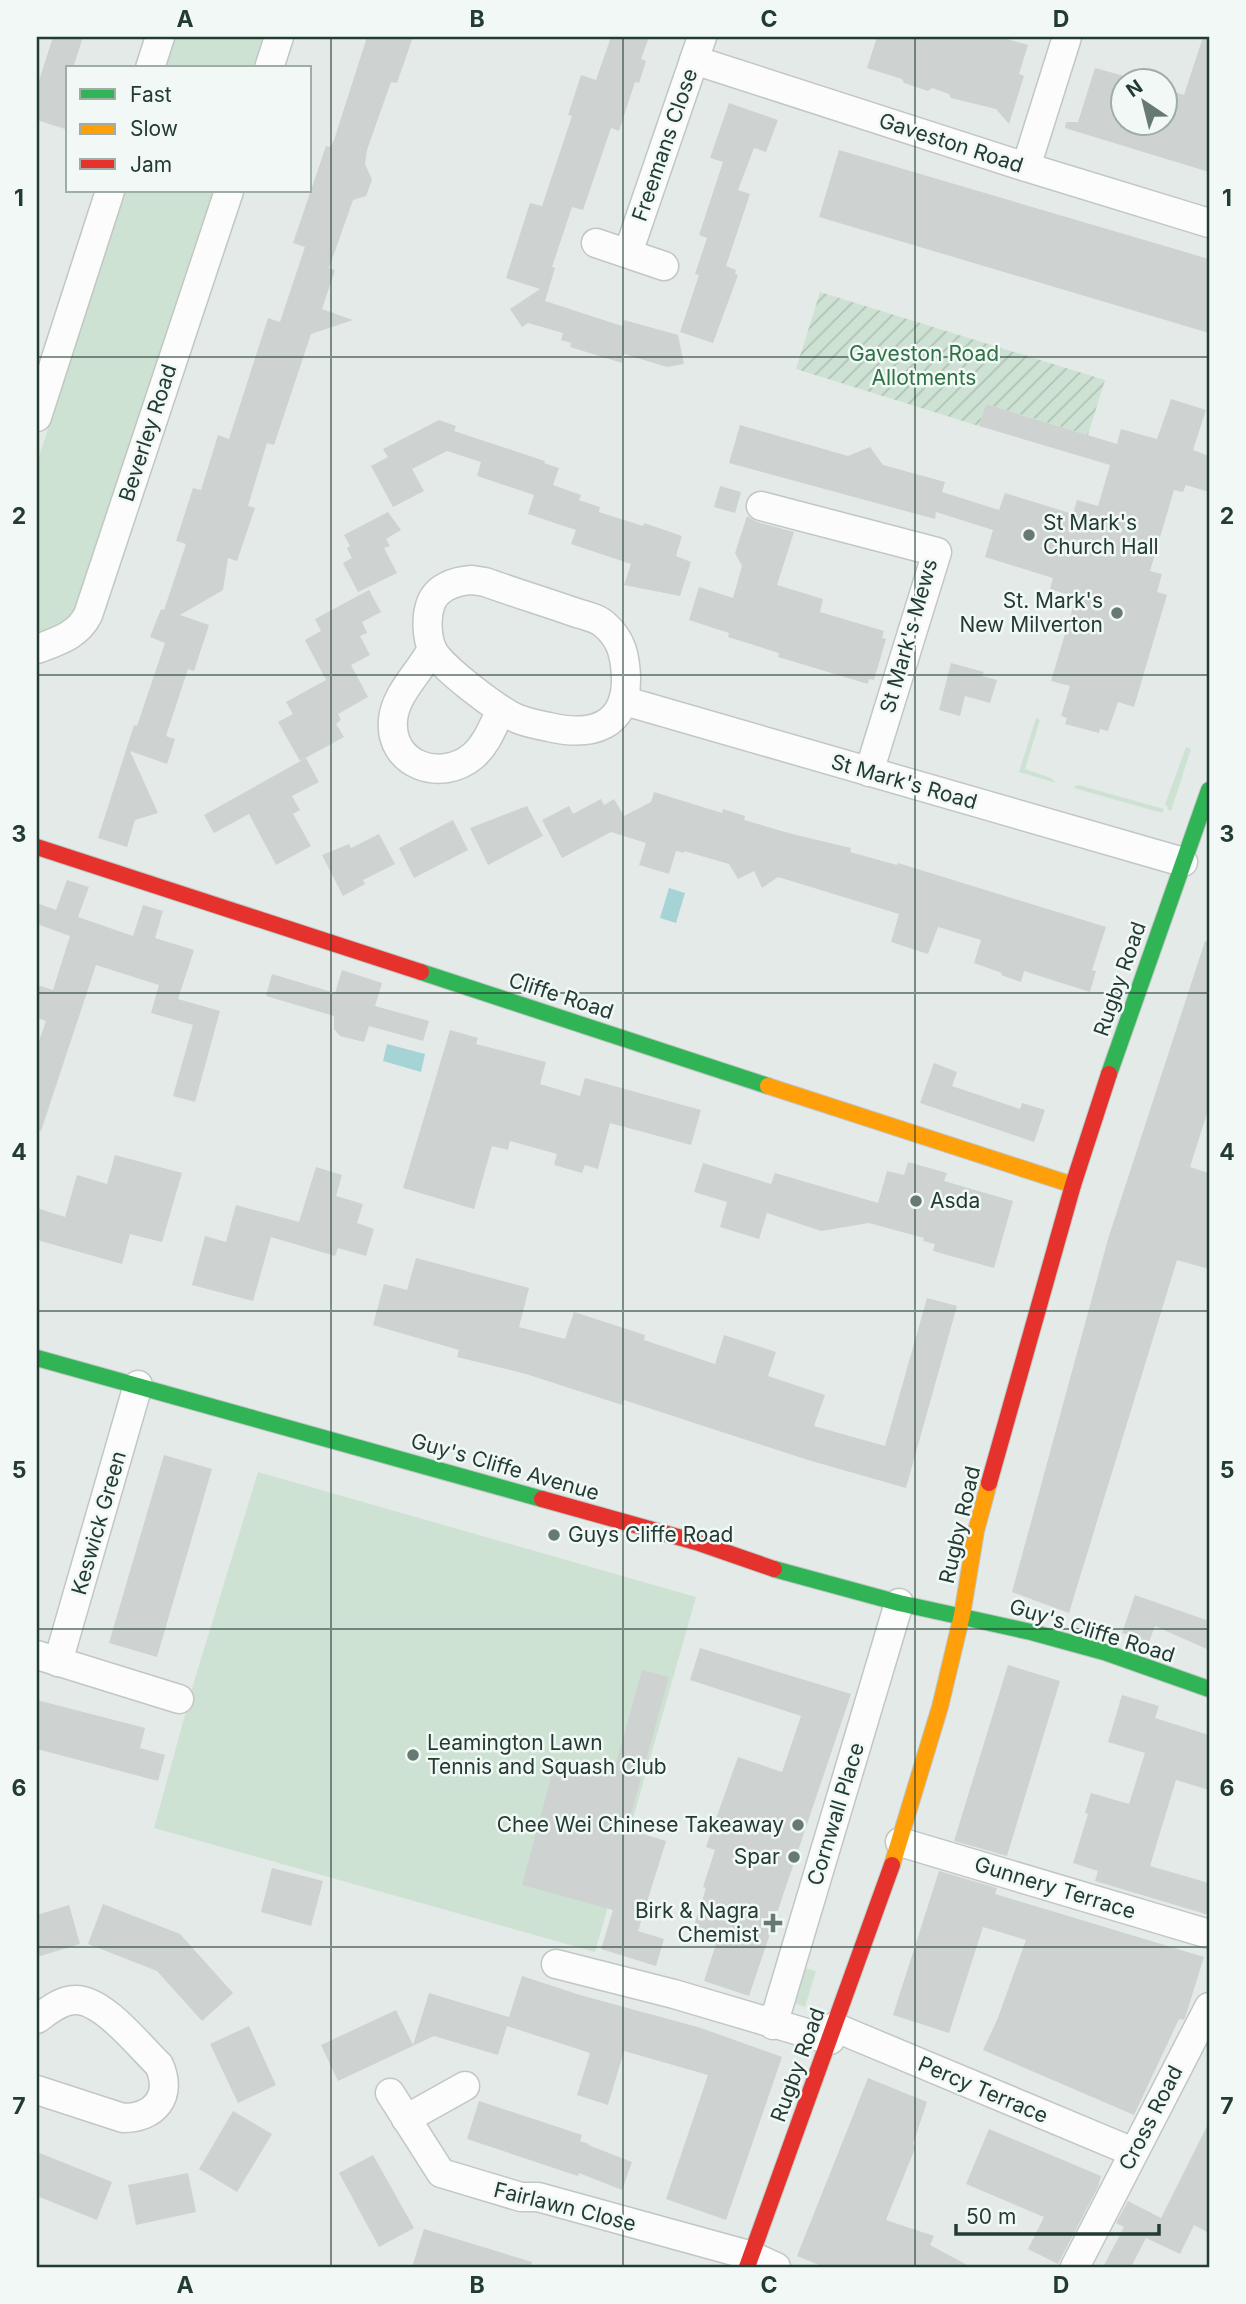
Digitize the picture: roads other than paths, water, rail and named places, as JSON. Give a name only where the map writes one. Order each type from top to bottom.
[{"type":"street","points":[[151,66],[160,37]]},
{"type":"street","points":[[270,66],[279,37]]},
{"type":"street","points":[[1026,167],[1067,37]]},
{"type":"street","name":"Gaveston Road","points":[[698,48],[1026,167],[1209,223]]},
{"type":"street","name":"Freemans Close","points":[[628,253],[698,48]]},
{"type":"street","points":[[37,417],[110,192]]},
{"type":"street","name":"Beverley Road","points":[[37,649],[75,632],[83,625],[88,615],[229,192]]},
{"type":"street","points":[[596,243],[664,266]]},
{"type":"street","name":"St Mark's Mews","points":[[761,506],[937,552],[869,772]]},
{"type":"street","points":[[460,581],[485,582],[603,622],[618,639],[625,657],[625,701],[615,717],[598,729],[579,731],[535,724],[500,710],[453,672],[432,649],[428,611],[434,597],[460,581]]},
{"type":"street","points":[[432,649],[401,696],[393,720],[397,745],[413,763],[440,770],[459,765],[481,747],[500,710]]},
{"type":"street","name":"St Mark's Road","points":[[625,701],[1183,862]]},
{"type":"street","name":"Rugby Road","points":[[758,2264],[832,2034],[900,1842],[940,1707],[962,1615],[976,1531],[1073,1185],[1118,1047],[1209,790]]},
{"type":"street","name":"Cliffe Road","points":[[37,848],[1073,1185]]},
{"type":"street","name":"Guy's Cliffe Avenue","points":[[37,1358],[696,1542],[769,1568],[899,1603],[962,1615]]},
{"type":"street","name":"Keswick Green","points":[[138,1385],[48,1658],[179,1699]]},
{"type":"street","name":"Cornwall Place","points":[[774,2025],[899,1603]]},
{"type":"street","name":"Guy's Cliffe Road","points":[[962,1615],[1104,1652],[1209,1689]]},
{"type":"street","name":"Gunnery Terrace","points":[[900,1842],[1209,1934]]},
{"type":"street","points":[[556,1964],[674,1994],[774,2025],[832,2034]]},
{"type":"street","points":[[37,2019],[63,2002],[76,2000],[98,2006],[159,2066],[164,2076],[164,2087],[160,2102],[149,2113],[136,2118],[123,2118],[37,2090]]},
{"type":"street","name":"Cross Road","points":[[1075,2267],[1209,2007]]},
{"type":"street","name":"Percy Terrace","points":[[832,2034],[1133,2152]]},
{"type":"street","points":[[406,2119],[465,2085]]},
{"type":"street","name":"Fairlawn Close","points":[[390,2093],[441,2173],[521,2197],[538,2197],[758,2264]]},
{"type":"water","points":[[669,888],[685,893],[676,923],[660,918]]},
{"type":"water","points":[[387,1044],[425,1054],[421,1072],[383,1061]]},
{"type":"place","name":"St Mark's Church Hall","points":[[1029,535]]},
{"type":"place","name":"St. Mark's New Milverton","points":[[1117,613]]},
{"type":"place","name":"Asda","points":[[916,1201]]},
{"type":"place","name":"Guys Cliffe Road","points":[[554,1535]]},
{"type":"place","name":"Leamington Lawn Tennis and Squash Club","points":[[413,1755]]},
{"type":"place","name":"Chee Wei Chinese Takeaway","points":[[798,1825]]},
{"type":"place","name":"Spar","points":[[794,1857]]},
{"type":"place","name":"Birk & Nagra Chemist","points":[[773,1923]]},
{"type":"park label","name":"Gaveston Road Allotments","points":[[924,366]]}]
